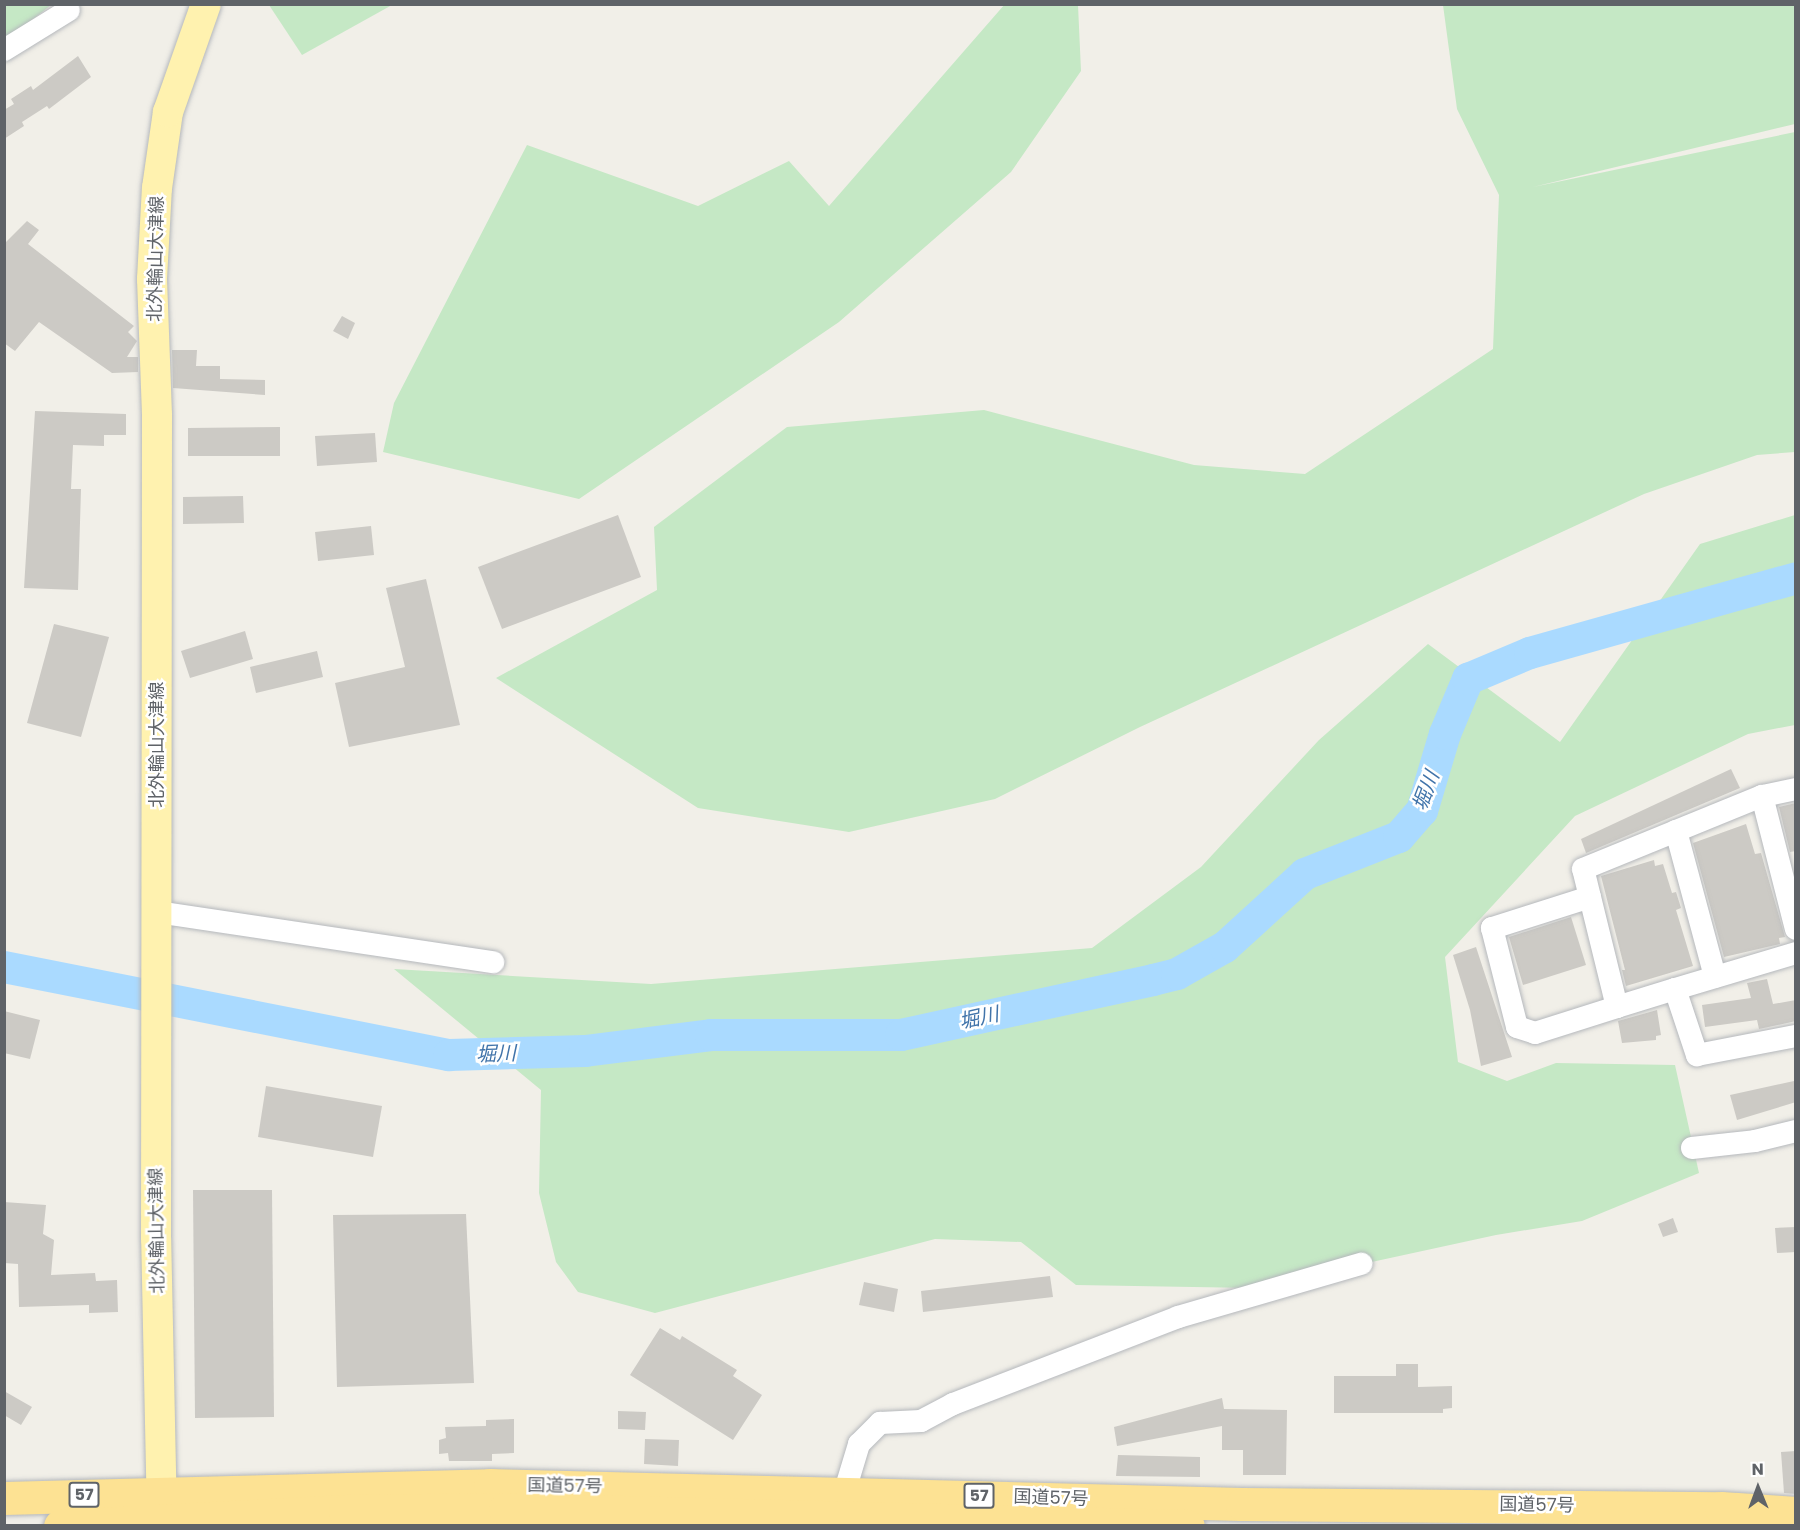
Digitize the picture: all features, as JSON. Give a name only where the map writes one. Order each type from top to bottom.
[{"type":"highway","name":"国道57号","points":[[162,1513],[490,1485],[838,1512],[1188,1526]]},
{"type":"highway","name":"57","points":[[4,1498],[162,1513]]},
{"type":"highway","name":"国道57号","points":[[162,1513],[474,1517],[1242,1504],[1721,1508],[1796,1514]]},
{"type":"highway","name":"57","points":[[60,1526],[162,1513]]},
{"type":"main road","name":"北外輪山大津線","points":[[162,1513],[156,1239],[157,912],[153,256],[166,120],[206,4]]},
{"type":"street","points":[[4,50],[69,10]]},
{"type":"street","points":[[1617,1007],[1583,869],[1762,796],[1796,789]]},
{"type":"street","points":[[1762,796],[1788,867],[1796,929]]},
{"type":"street","points":[[1676,831],[1715,977]]},
{"type":"street","points":[[1590,897],[1491,928],[1517,1027],[1535,1032],[1796,953]]},
{"type":"street","points":[[157,912],[493,962]]},
{"type":"street","points":[[1676,989],[1697,1055],[1796,1036]]},
{"type":"street","points":[[1713,1136],[1796,1116]]},
{"type":"street","points":[[1692,1148],[1755,1141],[1796,1131]]},
{"type":"street","points":[[838,1512],[859,1444],[880,1423],[921,1421],[953,1404],[1178,1317],[1361,1264]]},
{"type":"green space","points":[[1005,4],[1078,5],[1081,71],[1011,172],[839,322],[579,499],[383,452],[394,403],[527,145],[698,206],[789,161],[829,206]]},
{"type":"green space","points":[[5,5],[51,5],[5,41]]},
{"type":"green space","points":[[269,5],[392,5],[302,55]]},
{"type":"green space","points":[[1443,5],[1795,5],[1795,124],[1533,187],[1795,132],[1795,452],[1757,455],[1644,494],[1140,727],[995,799],[849,832],[698,808],[496,678],[657,590],[654,527],[787,427],[984,410],[1194,465],[1305,474],[1493,349],[1499,195],[1457,109]]},
{"type":"green space","points":[[1795,515],[1795,725],[1748,734],[1575,816],[1445,957],[1458,1062],[1507,1081],[1556,1063],[1675,1065],[1699,1173],[1582,1221],[1496,1235],[1252,1288],[1076,1285],[1021,1242],[935,1239],[655,1313],[578,1292],[556,1262],[539,1193],[541,1090],[394,969],[651,984],[1092,948],[1201,867],[1319,740],[1428,644],[1560,742],[1700,544]]},
{"type":"building","points":[[78,56],[91,77],[49,109],[47,106],[22,122],[24,126],[4,139],[4,110],[14,104],[11,99],[31,86],[33,90]]},
{"type":"building","points":[[27,221],[39,230],[28,244],[134,326],[128,332],[137,341],[127,357],[138,357],[138,372],[112,373],[39,322],[15,351],[4,343],[4,244]]},
{"type":"building","points":[[342,316],[355,323],[348,339],[333,331]]},
{"type":"building","points":[[172,350],[197,350],[196,366],[220,366],[220,379],[265,380],[265,395],[173,388]]},
{"type":"building","points":[[35,411],[126,414],[126,435],[104,435],[104,446],[73,445],[71,489],[81,489],[78,590],[24,588]]},
{"type":"building","points":[[280,427],[280,456],[188,456],[188,428]]},
{"type":"building","points":[[375,433],[377,462],[317,466],[315,436]]},
{"type":"building","points":[[243,496],[244,523],[183,524],[183,497]]},
{"type":"building","points":[[618,515],[641,577],[502,629],[478,567]]},
{"type":"building","points":[[371,526],[374,555],[318,561],[315,532]]},
{"type":"building","points":[[426,579],[460,725],[349,747],[335,683],[405,667],[386,588]]},
{"type":"building","points":[[54,624],[109,637],[81,737],[27,723]]},
{"type":"building","points":[[245,631],[253,659],[190,678],[181,651]]},
{"type":"building","points":[[317,651],[323,677],[256,693],[250,667]]},
{"type":"building","points":[[1731,769],[1740,788],[1586,853],[1581,839]]},
{"type":"building","points":[[1796,803],[1796,851],[1790,852],[1779,807]]},
{"type":"building","points":[[1746,824],[1755,854],[1761,853],[1785,937],[1779,938],[1780,944],[1724,957],[1693,843]]},
{"type":"building","points":[[1654,860],[1655,866],[1663,864],[1672,893],[1676,892],[1681,908],[1676,910],[1693,966],[1626,986],[1622,970],[1625,970],[1601,876]]},
{"type":"building","points":[[1571,917],[1586,965],[1523,985],[1509,937]]},
{"type":"building","points":[[1476,947],[1512,1057],[1481,1066],[1470,1010],[1453,955]]},
{"type":"building","points":[[1767,979],[1773,1004],[1796,1000],[1796,1021],[1759,1029],[1757,1020],[1705,1027],[1702,1005],[1751,998],[1747,983]]},
{"type":"building","points":[[1657,1010],[1661,1035],[1656,1036],[1656,1040],[1622,1043],[1618,1021]]},
{"type":"building","points":[[4,1011],[40,1020],[30,1059],[4,1053]]},
{"type":"building","points":[[1794,1081],[1796,1102],[1737,1120],[1730,1095]]},
{"type":"building","points":[[266,1086],[382,1106],[373,1157],[258,1137]]},
{"type":"building","points":[[193,1190],[272,1190],[274,1417],[195,1418]]},
{"type":"building","points":[[4,1202],[46,1205],[43,1234],[54,1240],[51,1275],[95,1273],[96,1281],[117,1280],[118,1312],[89,1313],[89,1305],[19,1307],[18,1264],[4,1263]]},
{"type":"building","points":[[466,1214],[474,1383],[337,1387],[333,1215]]},
{"type":"building","points":[[1673,1218],[1678,1232],[1663,1237],[1658,1224]]},
{"type":"building","points":[[1796,1227],[1796,1252],[1777,1253],[1775,1228]]},
{"type":"building","points":[[1050,1276],[1053,1297],[923,1312],[921,1291]]},
{"type":"building","points":[[864,1282],[898,1289],[894,1312],[859,1305]]},
{"type":"building","points":[[660,1328],[680,1340],[682,1336],[737,1370],[733,1376],[762,1395],[733,1440],[630,1375]]},
{"type":"building","points":[[1396,1364],[1418,1364],[1418,1387],[1452,1386],[1452,1408],[1443,1409],[1443,1413],[1334,1413],[1334,1376],[1396,1376]]},
{"type":"building","points":[[4,1391],[32,1407],[21,1425],[4,1415]]},
{"type":"building","points":[[1222,1398],[1224,1409],[1287,1410],[1286,1475],[1243,1475],[1243,1450],[1222,1450],[1222,1426],[1117,1446],[1114,1427]]},
{"type":"building","points":[[618,1411],[646,1412],[645,1430],[618,1429]]},
{"type":"building","points":[[514,1419],[514,1453],[492,1454],[492,1461],[449,1461],[448,1453],[439,1454],[439,1440],[446,1438],[445,1427],[486,1426],[486,1420]]},
{"type":"building","points":[[645,1439],[679,1440],[678,1466],[644,1464]]},
{"type":"building","points":[[1796,1451],[1796,1494],[1784,1493],[1781,1452]]},
{"type":"building","points":[[1118,1455],[1200,1457],[1200,1477],[1116,1476]]},
{"type":"waterway","name":"堀川","points":[[4,967],[449,1055],[585,1051],[711,1035],[901,1035],[1177,974],[1225,947],[1305,874],[1399,837],[1422,811],[1445,734],[1468,679],[1530,653],[1796,578]]}]
